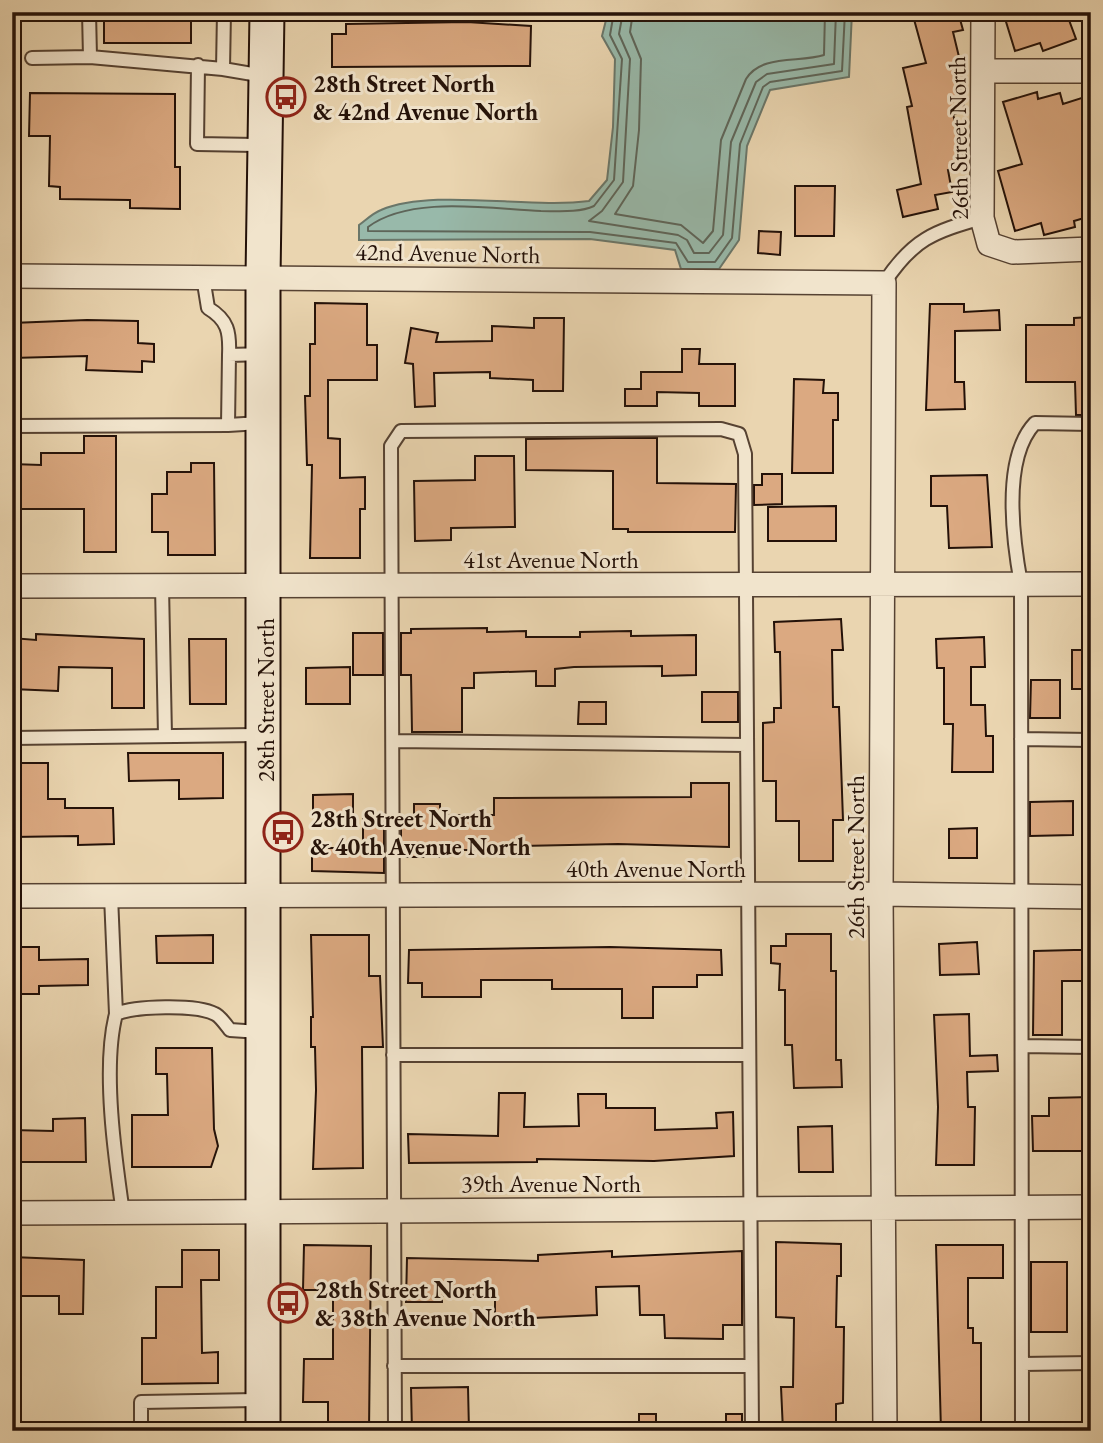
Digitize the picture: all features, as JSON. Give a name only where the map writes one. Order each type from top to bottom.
[{"type":"street","name":"28th Street North","points":[[263,1416],[263,277],[267,12]]},
{"type":"street","name":"26th Street North","points":[[983,12],[982,218],[989,244],[1013,252],[1091,249]]},
{"type":"street","points":[[983,71],[1091,71]]},
{"type":"street","name":"42nd Avenue North","points":[[12,276],[884,283]]},
{"type":"street","name":"26th Street North","points":[[884,283],[881,894],[884,1431]]},
{"type":"street","name":"41st Avenue North","points":[[12,586],[1091,584]]},
{"type":"street","name":"40th Avenue North","points":[[12,896],[881,894],[1091,897]]},
{"type":"street","name":"39th Avenue North","points":[[12,1213],[882,1206],[1091,1207]]},
{"type":"lane","points":[[89,12],[90,57]]},
{"type":"lane","points":[[223,69],[224,12]]},
{"type":"lane","points":[[32,58],[90,57],[198,65],[266,76]]},
{"type":"lane","points":[[198,65],[198,144],[265,145]]},
{"type":"lane","points":[[884,283],[902,255],[936,232],[982,218]]},
{"type":"lane","points":[[203,277],[208,308],[220,316],[230,331],[228,425]]},
{"type":"lane","points":[[229,355],[264,354]]},
{"type":"lane","points":[[12,426],[228,425],[264,422]]},
{"type":"lane","points":[[1022,1431],[1021,584],[1012,535],[1016,469],[1025,434],[1035,423],[1091,424]]},
{"type":"lane","points":[[395,1431],[391,446],[401,431],[721,429],[739,434],[745,454],[752,1431]]},
{"type":"lane","points":[[162,586],[165,736]]},
{"type":"lane","points":[[12,738],[265,735]]},
{"type":"lane","points":[[1021,739],[1091,740]]},
{"type":"lane","points":[[393,741],[747,745]]},
{"type":"lane","points":[[111,896],[116,1014],[113,1027],[112,1076],[115,1155],[123,1213]]},
{"type":"lane","points":[[116,1014],[146,1006],[195,1010],[215,1014],[230,1030],[264,1033]]},
{"type":"lane","points":[[1022,1046],[1091,1046]]},
{"type":"lane","points":[[393,1055],[749,1055]]},
{"type":"lane","points":[[1022,1364],[1091,1363]]},
{"type":"lane","points":[[394,1366],[751,1366]]},
{"type":"lane","points":[[141,1431],[141,1402],[263,1416]]},
{"type":"water","points":[[608,12],[852,12],[849,77],[770,90],[747,146],[739,240],[719,269],[681,269],[675,250],[590,239],[359,240],[359,225],[378,211],[403,204],[427,200],[538,203],[589,201],[607,180],[613,127],[615,59],[602,36]]},
{"type":"building","points":[[104,12],[191,12],[191,43],[104,43]]},
{"type":"building","points":[[912,12],[958,12],[963,30],[953,32],[966,86],[960,87],[965,111],[953,114],[966,166],[948,170],[952,192],[935,195],[938,209],[903,217],[897,190],[921,184],[907,107],[912,106],[903,68],[926,63]]},
{"type":"building","points":[[1003,12],[1066,12],[1076,39],[1043,51],[1040,43],[1015,51]]},
{"type":"building","points":[[467,22],[531,26],[530,66],[332,67],[332,34],[346,34],[346,24]]},
{"type":"building","points":[[1037,92],[1038,99],[1060,93],[1063,104],[1091,95],[1091,216],[1074,221],[1075,227],[1044,235],[1041,223],[1015,231],[998,171],[1022,164],[1003,102]]},
{"type":"building","points":[[30,93],[175,94],[175,167],[180,167],[180,209],[130,208],[130,200],[60,199],[60,187],[49,186],[50,136],[29,136]]},
{"type":"building","points":[[795,186],[835,186],[834,236],[795,236]]},
{"type":"building","points":[[759,231],[781,232],[780,255],[758,253]]},
{"type":"building","points":[[315,303],[367,304],[367,345],[377,345],[377,380],[328,380],[328,438],[340,439],[340,478],[365,477],[365,509],[360,509],[360,558],[310,558],[312,465],[307,465],[305,396],[310,396],[310,344],[315,344]]},
{"type":"building","points":[[930,304],[964,304],[964,312],[999,310],[1000,330],[955,331],[955,382],[964,382],[965,409],[926,410]]},
{"type":"building","points":[[1091,317],[1091,415],[1076,415],[1075,382],[1026,382],[1026,325],[1074,325],[1074,318]]},
{"type":"building","points":[[534,318],[564,318],[563,391],[533,391],[533,380],[490,378],[490,372],[434,373],[435,406],[415,407],[413,364],[405,363],[411,328],[438,333],[436,342],[492,341],[492,326],[534,328]]},
{"type":"building","points":[[138,321],[138,343],[154,344],[154,362],[142,361],[142,372],[86,370],[87,356],[12,358],[12,323]]},
{"type":"building","points":[[682,349],[700,349],[699,364],[735,364],[735,406],[699,406],[699,393],[657,392],[657,406],[625,406],[625,389],[641,389],[641,372],[682,372]]},
{"type":"building","points":[[794,379],[824,380],[823,393],[838,393],[838,420],[833,420],[833,473],[792,473]]},
{"type":"building","points":[[84,436],[116,436],[116,552],[84,552],[84,509],[12,509],[12,464],[41,465],[41,453],[84,453]]},
{"type":"building","points":[[657,438],[657,483],[736,484],[735,532],[628,532],[628,529],[613,529],[613,471],[526,470],[526,439]]},
{"type":"building","points":[[475,456],[514,456],[515,527],[451,528],[451,540],[415,541],[414,481],[475,480]]},
{"type":"building","points":[[191,463],[214,463],[215,555],[168,555],[168,532],[152,532],[152,494],[167,494],[167,472],[191,472]]},
{"type":"building","points":[[762,474],[782,474],[782,504],[754,505],[754,485],[762,485]]},
{"type":"building","points":[[987,475],[992,547],[949,548],[947,506],[931,506],[931,476]]},
{"type":"building","points":[[836,506],[836,541],[768,541],[768,507]]},
{"type":"building","points":[[841,619],[843,650],[832,650],[833,707],[839,707],[843,820],[833,820],[833,861],[799,861],[799,821],[776,821],[776,781],[763,781],[763,723],[774,722],[774,708],[781,708],[780,652],[775,652],[774,622]]},
{"type":"building","points":[[487,628],[487,632],[526,631],[526,637],[580,637],[580,632],[631,631],[631,636],[696,635],[696,675],[662,676],[662,666],[574,667],[555,669],[555,686],[536,686],[536,671],[474,673],[474,688],[462,688],[462,732],[412,732],[411,675],[401,675],[401,633],[411,633],[411,629]]},
{"type":"building","points":[[353,633],[383,633],[383,675],[353,675]]},
{"type":"building","points":[[36,634],[144,639],[144,708],[112,708],[112,668],[59,667],[58,691],[12,689],[12,638],[36,640]]},
{"type":"building","points":[[984,637],[985,667],[971,667],[971,705],[985,705],[986,736],[993,736],[993,772],[952,772],[953,724],[944,724],[944,668],[937,668],[936,639]]},
{"type":"building","points":[[189,639],[226,639],[226,704],[190,704]]},
{"type":"building","points":[[1072,650],[1091,650],[1091,689],[1072,689]]},
{"type":"building","points":[[350,667],[350,704],[306,704],[306,668]]},
{"type":"building","points":[[1031,680],[1060,680],[1060,718],[1030,718]]},
{"type":"building","points":[[702,692],[738,692],[738,722],[702,722]]},
{"type":"building","points":[[579,702],[606,702],[606,724],[578,724]]},
{"type":"building","points":[[128,753],[223,753],[223,798],[179,799],[179,780],[129,781]]},
{"type":"building","points":[[12,763],[48,763],[48,799],[65,799],[65,808],[113,808],[114,844],[78,845],[78,836],[12,837]]},
{"type":"building","points":[[691,783],[729,783],[729,847],[618,844],[479,847],[479,850],[440,850],[439,857],[401,857],[401,819],[414,819],[414,804],[440,804],[440,815],[494,815],[494,798],[691,797]]},
{"type":"building","points":[[353,794],[353,813],[313,814],[313,795]]},
{"type":"building","points":[[1073,801],[1073,835],[1030,836],[1030,802]]},
{"type":"building","points":[[363,819],[384,819],[384,873],[312,871],[312,848],[363,848]]},
{"type":"building","points":[[977,828],[977,858],[949,858],[949,829]]},
{"type":"building","points":[[786,934],[831,934],[831,971],[836,971],[836,1060],[841,1060],[842,1087],[794,1088],[792,1045],[785,1045],[785,990],[779,990],[780,964],[771,963],[771,946],[786,946]]},
{"type":"building","points":[[213,935],[213,963],[157,963],[156,936]]},
{"type":"building","points":[[311,935],[369,935],[369,976],[380,976],[383,1047],[362,1047],[363,1168],[313,1169],[316,1090],[315,1047],[311,1047]]},
{"type":"building","points":[[977,942],[979,974],[940,975],[939,944]]},
{"type":"building","points":[[12,947],[39,947],[39,960],[88,959],[88,985],[39,986],[39,994],[12,994]]},
{"type":"building","points":[[610,947],[721,950],[722,975],[697,975],[697,987],[653,987],[653,1018],[622,1018],[622,989],[552,989],[552,980],[481,980],[481,997],[422,997],[422,983],[408,983],[409,950]]},
{"type":"building","points":[[1091,950],[1091,981],[1062,981],[1062,1035],[1033,1035],[1034,951]]},
{"type":"building","points":[[969,1014],[970,1056],[997,1055],[998,1071],[967,1072],[968,1107],[975,1107],[974,1165],[936,1165],[938,1107],[934,1015]]},
{"type":"building","points":[[156,1048],[212,1048],[214,1129],[218,1146],[211,1167],[132,1167],[132,1115],[168,1115],[167,1074],[156,1074]]},
{"type":"building","points":[[499,1093],[525,1093],[524,1127],[579,1126],[578,1094],[606,1094],[606,1108],[655,1108],[655,1130],[717,1128],[716,1113],[733,1112],[734,1156],[654,1161],[537,1159],[537,1162],[409,1163],[408,1134],[498,1136]]},
{"type":"building","points":[[1091,1097],[1091,1151],[1033,1151],[1032,1116],[1049,1116],[1049,1098]]},
{"type":"building","points":[[85,1118],[86,1162],[12,1162],[12,1130],[53,1131],[53,1119]]},
{"type":"building","points":[[832,1126],[833,1172],[799,1172],[798,1127]]},
{"type":"building","points":[[776,1242],[841,1244],[836,1327],[844,1327],[843,1403],[836,1404],[836,1431],[783,1431],[781,1387],[793,1387],[794,1318],[776,1317]]},
{"type":"building","points":[[304,1245],[371,1246],[369,1431],[328,1431],[328,1402],[303,1402],[304,1359],[333,1359],[333,1290],[303,1290]]},
{"type":"building","points":[[936,1245],[1003,1245],[1003,1278],[968,1278],[968,1328],[973,1328],[973,1343],[981,1343],[981,1431],[941,1431]]},
{"type":"building","points":[[182,1250],[219,1250],[219,1280],[201,1280],[202,1353],[218,1352],[218,1383],[142,1384],[142,1338],[156,1338],[156,1287],[182,1287]]},
{"type":"building","points":[[612,1251],[612,1257],[742,1251],[742,1325],[723,1325],[723,1339],[665,1338],[664,1315],[640,1315],[639,1286],[596,1287],[597,1315],[512,1319],[512,1327],[495,1327],[495,1295],[442,1296],[442,1302],[406,1302],[407,1258],[538,1261],[538,1255]]},
{"type":"building","points":[[12,1257],[84,1260],[83,1314],[59,1314],[59,1296],[12,1296]]},
{"type":"building","points":[[1031,1262],[1067,1262],[1067,1332],[1031,1332]]},
{"type":"building","points":[[468,1387],[469,1431],[412,1431],[411,1388]]},
{"type":"building","points":[[639,1414],[656,1414],[656,1431],[639,1431]]},
{"type":"building","points":[[726,1414],[742,1414],[742,1431],[726,1431]]},
{"type":"place","name":"28th Street North & 42nd Avenue North","points":[[286,97]]},
{"type":"place","name":"28th Street North & 40th Avenue North","points":[[283,832]]},
{"type":"place","name":"28th Street North & 38th Avenue North","points":[[288,1303]]}]
